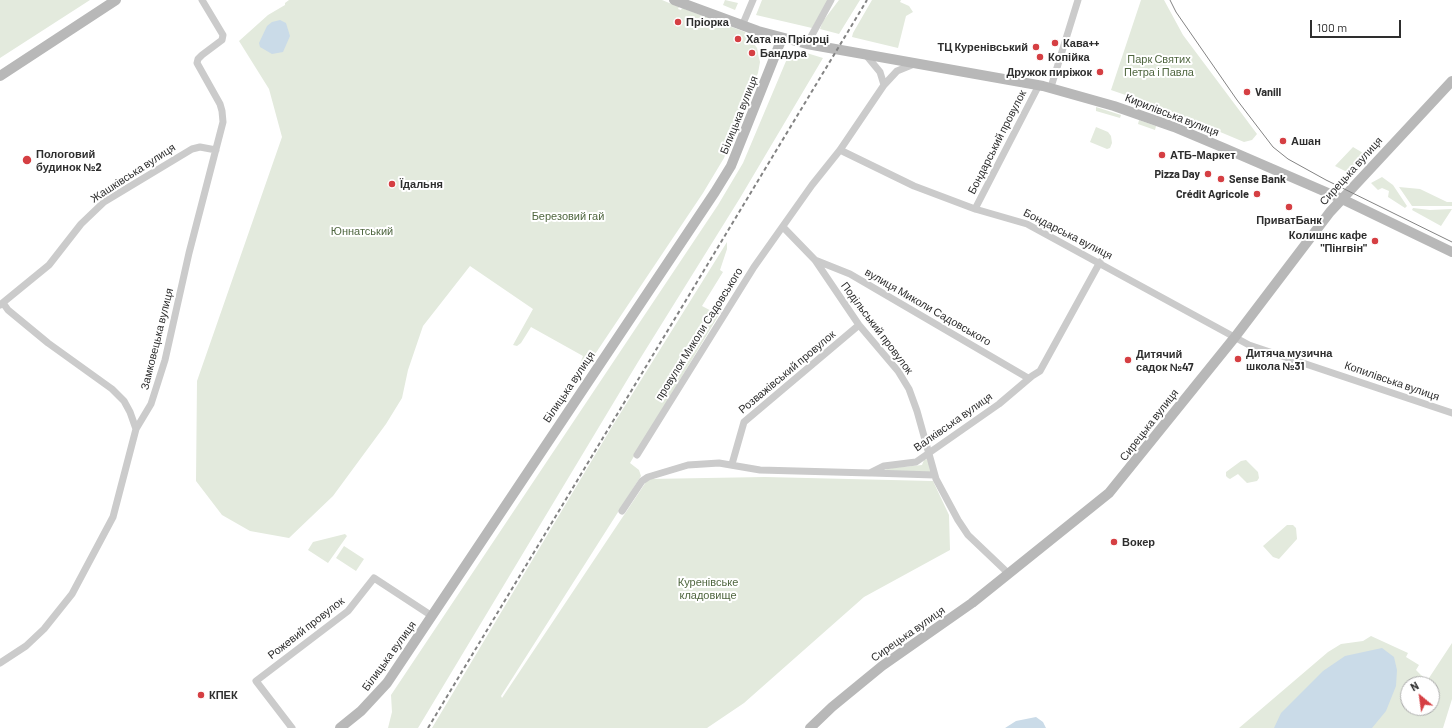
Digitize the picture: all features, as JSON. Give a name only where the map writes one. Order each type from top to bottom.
[{"type":"main road","points":[[0,76],[116,0]]},
{"type":"main road","name":"Кирилівська вулиця","points":[[674,0],[742,26],[782,38],[866,55],[1039,85],[1114,106],[1178,128],[1342,199],[1452,252]]},
{"type":"main road","name":"Білицька вулиця","points":[[340,728],[361,711],[387,683],[715,192],[731,166],[782,38]]},
{"type":"main road","name":"Сирецька вулиця","points":[[810,728],[832,707],[882,666],[972,603],[1114,489],[1235,337],[1298,252],[1342,199],[1452,81]]},
{"type":"street","name":"Замковецька вулиця","points":[[0,663],[26,646],[44,629],[72,594],[113,517],[136,429],[151,404],[165,360],[189,253],[223,122],[222,111],[197,63],[198,59],[202,55],[222,40],[223,35],[202,0]]},
{"type":"street","points":[[742,26],[753,0]]},
{"type":"street","points":[[807,44],[831,0]]},
{"type":"street","points":[[1051,88],[1078,0]]},
{"type":"street","points":[[866,55],[880,72],[884,85]]},
{"type":"street","points":[[783,227],[840,150],[884,85],[897,71],[916,64]]},
{"type":"street","name":"Бондарський провулок","points":[[975,209],[1039,85]]},
{"type":"street","name":"Жашківська вулиця","points":[[136,429],[124,401],[112,390],[48,343],[1,304],[49,264],[81,224],[104,202],[192,148],[200,146],[216,150]]},
{"type":"street","name":"Бондарська вулиця","points":[[840,150],[914,186],[975,209],[1027,224],[1100,262],[1235,337]]},
{"type":"street","name":"Подільський провулок","points":[[783,227],[815,260],[859,325],[895,367],[909,389],[934,475],[958,520],[968,535],[1009,574]]},
{"type":"street","name":"провулок Миколи Садовського","points":[[636,455],[754,267],[783,227]]},
{"type":"street","name":"вулиця Миколи Садовського","points":[[815,260],[850,274],[1028,378]]},
{"type":"street","name":"Валківська вулиця","points":[[622,511],[642,481],[648,477],[688,465],[719,463],[732,464],[760,470],[870,473],[884,466],[914,463],[929,455],[999,404],[1028,378],[1040,370],[1100,262]]},
{"type":"street","name":"Розважівський провулок","points":[[732,464],[744,422],[859,325]]},
{"type":"street","name":"Копилівська вулиця","points":[[1235,337],[1249,345],[1452,413]]},
{"type":"street","points":[[870,473],[934,475]]},
{"type":"street","name":"Рожевий провулок","points":[[292,728],[256,681],[348,610],[374,578],[432,616]]},
{"type":"green space","points":[[0,0],[90,0],[0,58]]},
{"type":"green space","name":"Юннатський","points":[[289,0],[662,0],[679,7],[678,9],[681,10],[682,8],[745,32],[757,48],[760,62],[758,73],[724,158],[703,193],[573,387],[571,386],[583,356],[531,327],[521,343],[517,346],[513,345],[533,309],[470,266],[423,326],[408,370],[402,398],[386,424],[333,496],[289,538],[250,531],[222,515],[196,481],[197,381],[282,137],[269,89],[239,41],[268,15],[285,5],[285,3]]},
{"type":"green space","points":[[725,0],[738,3],[735,10],[723,5]]},
{"type":"green space","points":[[762,0],[828,0],[812,28],[756,15]]},
{"type":"green space","points":[[839,0],[860,0],[839,34],[820,29],[823,21]]},
{"type":"green space","points":[[872,0],[901,0],[900,2],[909,6],[913,12],[906,16],[898,48],[852,37]]},
{"type":"green space","name":"Парк Святих Петра і Павла","points":[[1141,0],[1164,0],[1183,35],[1257,134],[1252,140],[1244,142],[1163,108],[1111,90]]},
{"type":"green space","points":[[800,51],[823,58],[740,198],[638,362],[418,728],[388,728],[392,712],[391,695],[718,205],[743,163],[789,54]]},
{"type":"green space","points":[[1096,107],[1121,115],[1120,118],[1096,111]]},
{"type":"green space","points":[[1139,120],[1156,126],[1155,130],[1138,124]]},
{"type":"green space","points":[[1096,127],[1108,132],[1111,136],[1112,143],[1110,148],[1107,149],[1090,142]]},
{"type":"green space","points":[[1375,140],[1379,144],[1351,174],[1335,166],[1353,147],[1363,153]]},
{"type":"green space","points":[[1382,177],[1393,185],[1407,206],[1405,208],[1388,197],[1389,191],[1382,188],[1378,190],[1371,183]]},
{"type":"green space","points":[[1399,187],[1420,189],[1447,202],[1452,202],[1452,206],[1412,206]]},
{"type":"green space","points":[[1413,208],[1430,210],[1452,209],[1441,226],[1412,210]]},
{"type":"green space","name":"Куренівське кладовище","points":[[727,242],[727,249],[720,270],[723,272],[702,306],[717,314],[722,307],[723,308],[630,463],[639,470],[641,476],[501,696],[502,698],[648,479],[765,477],[933,481],[949,515],[950,550],[864,597],[744,703],[707,728],[432,728],[613,425]]},
{"type":"green space","points":[[927,459],[931,470],[929,473],[883,471],[892,468],[922,465],[924,460]]},
{"type":"green space","points":[[1246,460],[1258,472],[1259,478],[1257,481],[1247,483],[1238,474],[1230,479],[1226,476],[1226,472],[1241,461]]},
{"type":"green space","points":[[1287,525],[1293,525],[1296,528],[1297,539],[1279,559],[1273,557],[1263,546]]},
{"type":"green space","points":[[345,534],[347,536],[328,563],[308,550],[313,542]]},
{"type":"green space","points":[[344,546],[364,559],[356,571],[336,558]]},
{"type":"green space","points":[[1371,636],[1408,653],[1406,657],[1419,665],[1416,670],[1422,676],[1400,676],[1400,716],[1440,716],[1440,676],[1430,676],[1452,643],[1452,699],[1443,728],[1239,728],[1328,652],[1341,644],[1363,641]]},
{"type":"water","points":[[280,20],[286,23],[290,36],[283,52],[272,54],[260,47],[259,43],[267,26],[272,22]]},
{"type":"water","points":[[1382,648],[1394,657],[1397,670],[1396,686],[1386,711],[1372,728],[1274,728],[1281,713],[1323,671],[1345,656]]},
{"type":"water","points":[[1036,717],[1043,722],[1046,728],[1005,728],[1016,721]]},
{"type":"tram line","points":[[1170,0],[1176,12],[1237,100],[1273,147],[1288,159],[1326,180],[1452,242]]},
{"type":"railway","points":[[428,728],[867,0]]},
{"type":"place","name":"Пріорка","points":[[678,22]]},
{"type":"place","name":"Хата на Пріорці","points":[[738,39]]},
{"type":"place","name":"Кава++","points":[[1055,43]]},
{"type":"place","name":"ТЦ Куренівський","points":[[1036,47]]},
{"type":"place","name":"Бандура","points":[[752,53]]},
{"type":"place","name":"Копійка","points":[[1040,57]]},
{"type":"place","name":"Дружок пиріжок","points":[[1100,72]]},
{"type":"place","name":"Vanill","points":[[1247,92]]},
{"type":"place","name":"Ашан","points":[[1283,141]]},
{"type":"place","name":"АТБ-Маркет","points":[[1162,155]]},
{"type":"place","name":"Пологовий будинок №2","points":[[27,160]]},
{"type":"place","name":"Pizza Day","points":[[1208,174]]},
{"type":"place","name":"Sense Bank","points":[[1221,179]]},
{"type":"place","name":"Їдальня","points":[[392,184]]},
{"type":"place","name":"Crédit Agricole","points":[[1257,194]]},
{"type":"place","name":"ПриватБанк","points":[[1289,207]]},
{"type":"place","name":"Колишнє кафе \"Пінгвін\"","points":[[1375,241]]},
{"type":"place","name":"Дитяча музична школа №31","points":[[1238,359]]},
{"type":"place","name":"Дитячий садок №47","points":[[1128,360]]},
{"type":"place","name":"Вокер","points":[[1114,542]]},
{"type":"place","name":"КПЕК","points":[[201,695]]},
{"type":"park label","name":"Березовий гай","points":[[568,216]]}]
